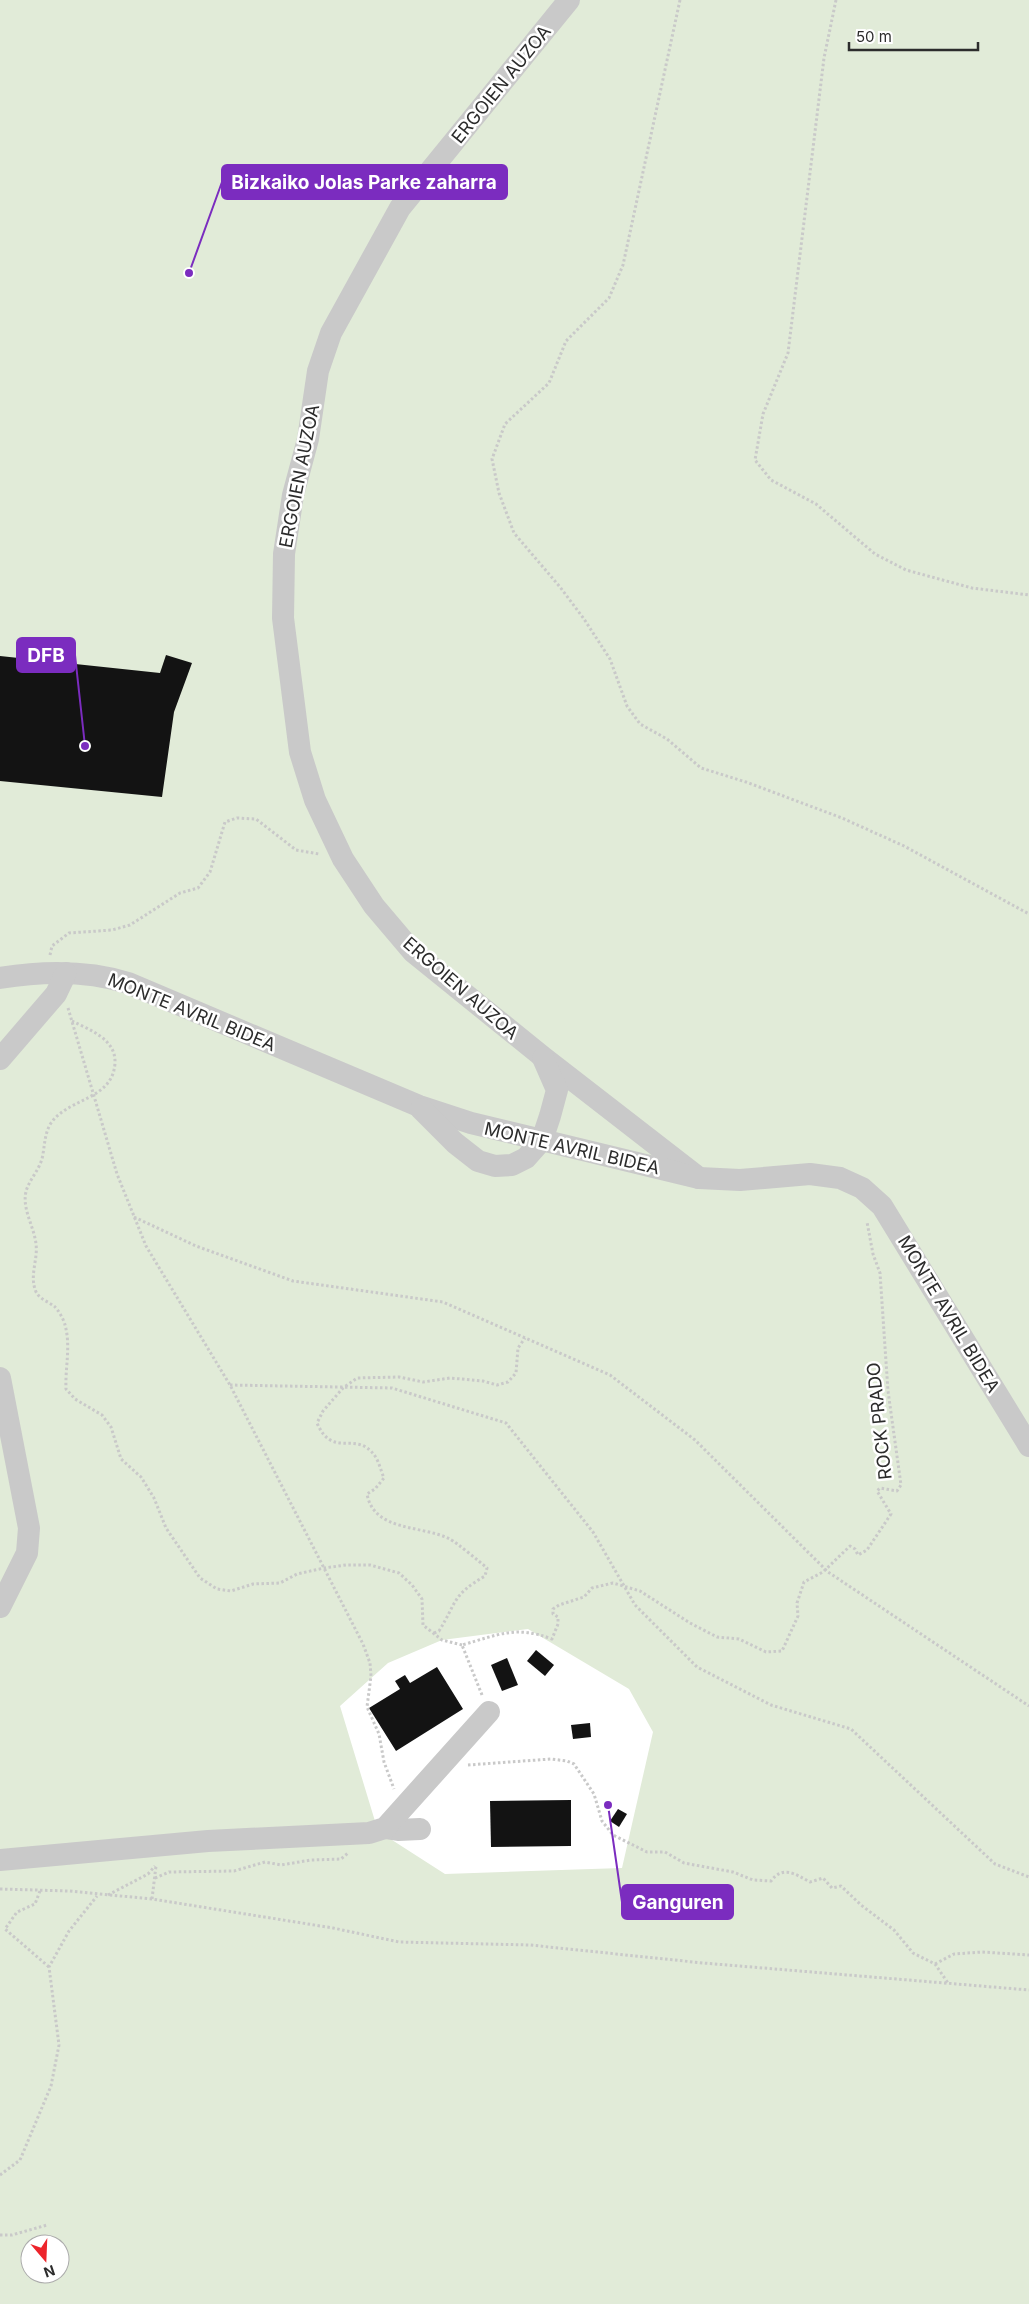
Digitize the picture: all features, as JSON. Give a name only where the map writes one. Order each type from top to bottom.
[{"type":"street","name":"ERGOIEN AUZOA","points":[[569,0],[400,208],[331,333],[318,372],[308,439],[293,495],[284,554],[283,618],[300,752],[316,800],[339,852],[374,906],[413,952],[543,1057],[699,1178]]},
{"type":"street","name":"MONTE AVRIL BIDEA","points":[[0,978],[55,973],[102,975],[128,983],[418,1106],[471,1123],[699,1178],[740,1180],[810,1174],[840,1178],[862,1188],[882,1206],[1029,1446]]},
{"type":"street","points":[[0,1059],[56,994],[55,973]]},
{"type":"street","points":[[418,1106],[454,1143],[478,1161],[495,1166],[512,1165],[526,1158],[542,1140],[557,1090],[543,1057]]},
{"type":"street","points":[[0,1378],[30,1528],[27,1553],[0,1607]]},
{"type":"street","points":[[385,1828],[398,1800],[489,1712]]},
{"type":"street","points":[[0,1860],[208,1841],[359,1833],[385,1828],[398,1830],[420,1829]]},
{"type":"path","points":[[680,0],[623,265],[609,298],[566,341],[548,382],[505,424],[492,458],[499,493],[514,533],[560,587],[584,619],[610,659],[627,706],[640,724],[667,739],[700,768],[746,782],[851,822],[904,846],[1029,914]]},
{"type":"path","points":[[836,0],[824,58],[788,353],[763,414],[755,460],[771,480],[816,504],[876,554],[906,570],[972,588],[1029,595]]},
{"type":"path","points":[[55,973],[52,946],[69,932],[112,930],[130,925],[180,893],[198,888],[210,872],[225,822],[237,818],[256,819],[296,850],[317,854],[339,852]]},
{"type":"path","points":[[67,1004],[95,1094],[116,1174],[146,1246],[230,1385],[360,1636],[370,1663],[371,1676],[367,1707],[379,1734],[384,1762],[398,1800]]},
{"type":"path","points":[[72,1021],[108,1042],[114,1053],[115,1065],[111,1079],[95,1094],[64,1112],[52,1122],[44,1140],[42,1159],[27,1186],[24,1201],[34,1228],[36,1247],[33,1278],[35,1291],[43,1300],[55,1307],[65,1325],[68,1348],[66,1389],[75,1399],[102,1415],[110,1427],[121,1459],[141,1477],[154,1498],[166,1528],[200,1578],[216,1589],[231,1592],[252,1584],[280,1583],[297,1574],[346,1564],[370,1565],[399,1573],[422,1600],[423,1625],[442,1640],[462,1646],[489,1712]]},
{"type":"path","points":[[134,1217],[196,1246],[293,1281],[443,1302],[610,1375],[695,1440],[826,1570],[1029,1706]]},
{"type":"path","name":"ROCK PRADO","points":[[462,1646],[511,1631],[533,1632],[552,1639],[558,1624],[558,1617],[553,1614],[553,1610],[559,1605],[584,1597],[592,1588],[613,1583],[640,1591],[690,1623],[717,1637],[739,1639],[766,1652],[782,1651],[798,1616],[797,1603],[804,1582],[826,1570],[850,1546],[855,1549],[858,1555],[867,1550],[891,1514],[877,1491],[880,1488],[897,1491],[901,1485],[888,1391],[880,1273],[873,1254],[869,1226],[865,1219]]},
{"type":"path","points":[[433,1633],[439,1631],[458,1596],[466,1587],[485,1576],[487,1568],[451,1539],[402,1526],[380,1517],[369,1506],[367,1494],[384,1478],[376,1456],[365,1446],[330,1442],[323,1436],[317,1423],[323,1410],[343,1388],[358,1378],[376,1376],[399,1377],[423,1382],[450,1378],[483,1381],[497,1385],[508,1382],[516,1373],[518,1348],[525,1338]]},
{"type":"path","points":[[230,1385],[392,1388],[506,1422],[593,1532],[635,1605],[697,1667],[771,1705],[851,1729],[995,1864],[1029,1877]]},
{"type":"path","points":[[467,1765],[550,1759],[568,1761],[574,1764],[594,1794],[602,1821],[612,1835],[647,1852],[665,1852],[684,1863],[733,1872],[753,1880],[771,1881],[777,1873],[784,1871],[793,1872],[810,1882],[823,1878],[832,1888],[841,1886],[853,1895],[861,1905],[894,1930],[913,1953],[935,1964],[948,1983]]},
{"type":"path","points":[[155,1878],[169,1872],[234,1871],[264,1862],[281,1865],[311,1860],[341,1859],[352,1850],[359,1833]]},
{"type":"path","points":[[106,1896],[148,1874],[156,1865],[152,1899]]},
{"type":"path","points":[[0,1889],[69,1891],[152,1899],[333,1928],[399,1942],[530,1945],[703,1963],[1029,1990]]},
{"type":"path","points":[[40,1891],[35,1904],[17,1912],[5,1929],[49,1967]]},
{"type":"path","points":[[0,2175],[20,2160],[51,2086],[59,2045],[49,1967],[69,1930],[98,1895]]},
{"type":"path","points":[[935,1964],[954,1954],[982,1952],[1029,1955]]},
{"type":"path","points":[[0,2234],[12,2235],[47,2225]]},
{"type":"green space","points":[[0,0],[1029,0],[1029,2304],[0,2304]],"holes":[[[528,1629],[629,1689],[653,1732],[622,1868],[445,1874],[378,1831],[340,1706],[388,1663],[442,1640]]]},
{"type":"building","points":[[166,655],[192,663],[174,712],[162,797],[0,781],[0,656],[160,673]]},
{"type":"building","points":[[536,1650],[554,1665],[545,1676],[527,1661]]},
{"type":"building","points":[[507,1658],[518,1685],[502,1691],[491,1665]]},
{"type":"building","points":[[437,1667],[463,1709],[396,1751],[369,1708],[400,1689],[395,1681],[405,1675],[410,1683]]},
{"type":"building","points":[[590,1723],[591,1737],[573,1739],[571,1725]]},
{"type":"building","points":[[571,1800],[571,1846],[491,1847],[490,1801]]},
{"type":"building","points":[[618,1809],[627,1814],[619,1827],[610,1821]]},
{"type":"place","name":"Bizkaiko Jolas Parke zaharra","points":[[189,273]]},
{"type":"place","name":"DFB","points":[[85,746]]},
{"type":"place","name":"Ganguren","points":[[608,1805]]}]
